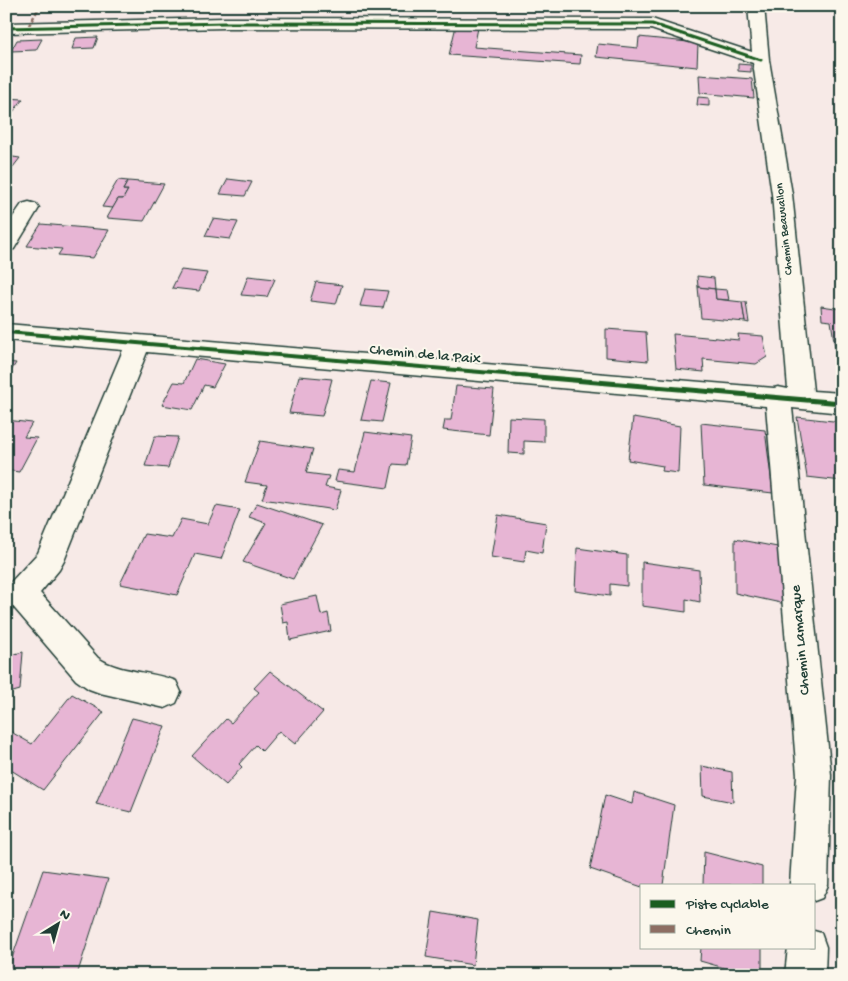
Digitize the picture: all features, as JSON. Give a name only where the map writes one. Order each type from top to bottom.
[{"type":"street","name":"Chemin Beauvallon","points":[[756,6],[761,60],[782,194],[789,398]]},
{"type":"street","points":[[6,28],[245,23],[652,24],[761,60]]},
{"type":"street","points":[[6,244],[29,208]]},
{"type":"street","name":"Chemin de la Paix","points":[[6,332],[842,403]]},
{"type":"street","points":[[138,344],[49,561],[14,596],[87,669],[111,681],[165,692]]},
{"type":"street","name":"Chemin Lamarque","points":[[789,398],[814,775],[809,884]]},
{"type":"street","points":[[805,975],[806,948]]},
{"type":"building","points":[[456,26],[478,28],[474,47],[581,55],[580,64],[449,55]]},
{"type":"building","points":[[98,37],[94,48],[72,49],[76,38]]},
{"type":"building","points":[[639,37],[698,43],[697,67],[596,57],[598,44],[638,48]]},
{"type":"building","points":[[42,39],[36,50],[11,51],[17,40]]},
{"type":"building","points":[[738,64],[751,65],[751,72],[738,71]]},
{"type":"building","points":[[699,75],[752,79],[754,98],[700,93]]},
{"type":"building","points":[[698,97],[709,98],[709,106],[697,105]]},
{"type":"building","points":[[6,98],[23,99],[13,112],[6,111]]},
{"type":"building","points":[[6,156],[20,158],[6,176]]},
{"type":"building","points":[[228,179],[252,182],[245,196],[220,194]]},
{"type":"building","points":[[118,180],[128,181],[123,190],[128,190],[123,199],[118,199],[113,208],[102,207]]},
{"type":"building","points":[[128,181],[164,184],[144,221],[107,218],[118,199],[123,199],[128,190],[123,190]]},
{"type":"building","points":[[213,219],[238,222],[230,239],[205,236]]},
{"type":"building","points":[[41,224],[109,230],[93,258],[58,255],[62,249],[27,246]]},
{"type":"building","points":[[181,270],[207,273],[199,291],[172,288]]},
{"type":"building","points":[[248,276],[275,279],[267,297],[241,295]]},
{"type":"building","points":[[697,276],[714,278],[715,289],[698,287]]},
{"type":"building","points":[[316,282],[342,285],[336,304],[310,301]]},
{"type":"building","points":[[698,287],[715,289],[716,299],[742,302],[745,322],[701,318]]},
{"type":"building","points":[[365,289],[388,291],[383,308],[360,306]]},
{"type":"building","points":[[715,289],[727,290],[729,300],[716,299]]},
{"type":"building","points":[[742,302],[746,302],[749,323],[745,322]]},
{"type":"building","points":[[821,306],[842,309],[842,354],[836,354],[831,321],[822,320]]},
{"type":"building","points":[[606,329],[646,332],[648,361],[606,357]]},
{"type":"building","points":[[673,334],[739,340],[738,334],[763,336],[767,357],[756,364],[703,359],[704,372],[676,369]]},
{"type":"building","points":[[195,359],[225,364],[213,387],[204,385],[192,410],[162,405],[174,382],[184,383]]},
{"type":"building","points":[[6,362],[16,363],[6,379]]},
{"type":"building","points":[[299,376],[332,379],[322,416],[289,413]]},
{"type":"building","points":[[371,381],[391,383],[382,422],[361,420]]},
{"type":"building","points":[[456,386],[494,389],[489,435],[443,430],[445,420],[451,420]]},
{"type":"building","points":[[509,417],[544,419],[544,442],[524,441],[524,454],[508,453]]},
{"type":"building","points":[[797,417],[842,422],[842,481],[807,477]]},
{"type":"building","points":[[633,418],[680,426],[678,473],[662,471],[663,466],[628,460]]},
{"type":"building","points":[[6,420],[32,423],[24,437],[37,438],[19,472],[6,470]]},
{"type":"building","points":[[701,423],[765,430],[773,493],[704,485]]},
{"type":"building","points":[[365,432],[411,438],[406,465],[393,464],[388,488],[335,481],[338,470],[355,472]]},
{"type":"building","points":[[155,436],[178,437],[168,468],[145,466]]},
{"type":"building","points":[[260,441],[313,449],[306,473],[329,476],[325,487],[341,490],[335,510],[262,499],[267,485],[245,482]]},
{"type":"building","points":[[257,503],[322,525],[293,579],[243,562],[266,523],[249,517]]},
{"type":"building","points":[[216,506],[240,510],[221,559],[195,554],[177,595],[120,584],[144,534],[172,538],[181,519],[208,524]]},
{"type":"building","points":[[498,515],[546,523],[542,553],[526,550],[524,562],[491,557]]},
{"type":"building","points":[[735,539],[788,549],[790,605],[735,593]]},
{"type":"building","points":[[577,548],[627,555],[627,586],[610,584],[610,596],[575,591]]},
{"type":"building","points":[[642,562],[699,570],[700,602],[686,599],[686,612],[642,606]]},
{"type":"building","points":[[317,596],[321,615],[328,613],[331,631],[290,640],[288,622],[283,623],[280,604]]},
{"type":"building","points":[[23,652],[20,690],[6,694],[6,656]]},
{"type":"building","points":[[270,671],[323,712],[295,744],[279,731],[262,751],[256,745],[239,764],[242,767],[226,785],[192,756],[226,719],[231,723],[259,692],[254,688]]},
{"type":"building","points":[[72,694],[104,712],[43,790],[11,770],[6,776],[6,729],[32,744]]},
{"type":"building","points":[[132,718],[165,726],[131,812],[96,804]]},
{"type":"building","points":[[702,766],[732,772],[733,802],[703,796]]},
{"type":"building","points":[[634,792],[674,805],[663,884],[640,884],[640,886],[590,869],[605,795],[632,804]]},
{"type":"building","points":[[704,852],[762,867],[762,884],[703,884]]},
{"type":"building","points":[[43,870],[108,879],[77,975],[6,975]]},
{"type":"building","points":[[433,912],[478,920],[473,965],[426,957]]},
{"type":"building","points":[[701,948],[762,948],[762,975],[749,975],[700,961]]},
{"type":"marked path","points":[[28,27],[40,6]]},
{"type":"cycle path","points":[[6,28],[225,23],[652,24],[761,60]]},
{"type":"cycle path","points":[[6,332],[842,403]]}]
